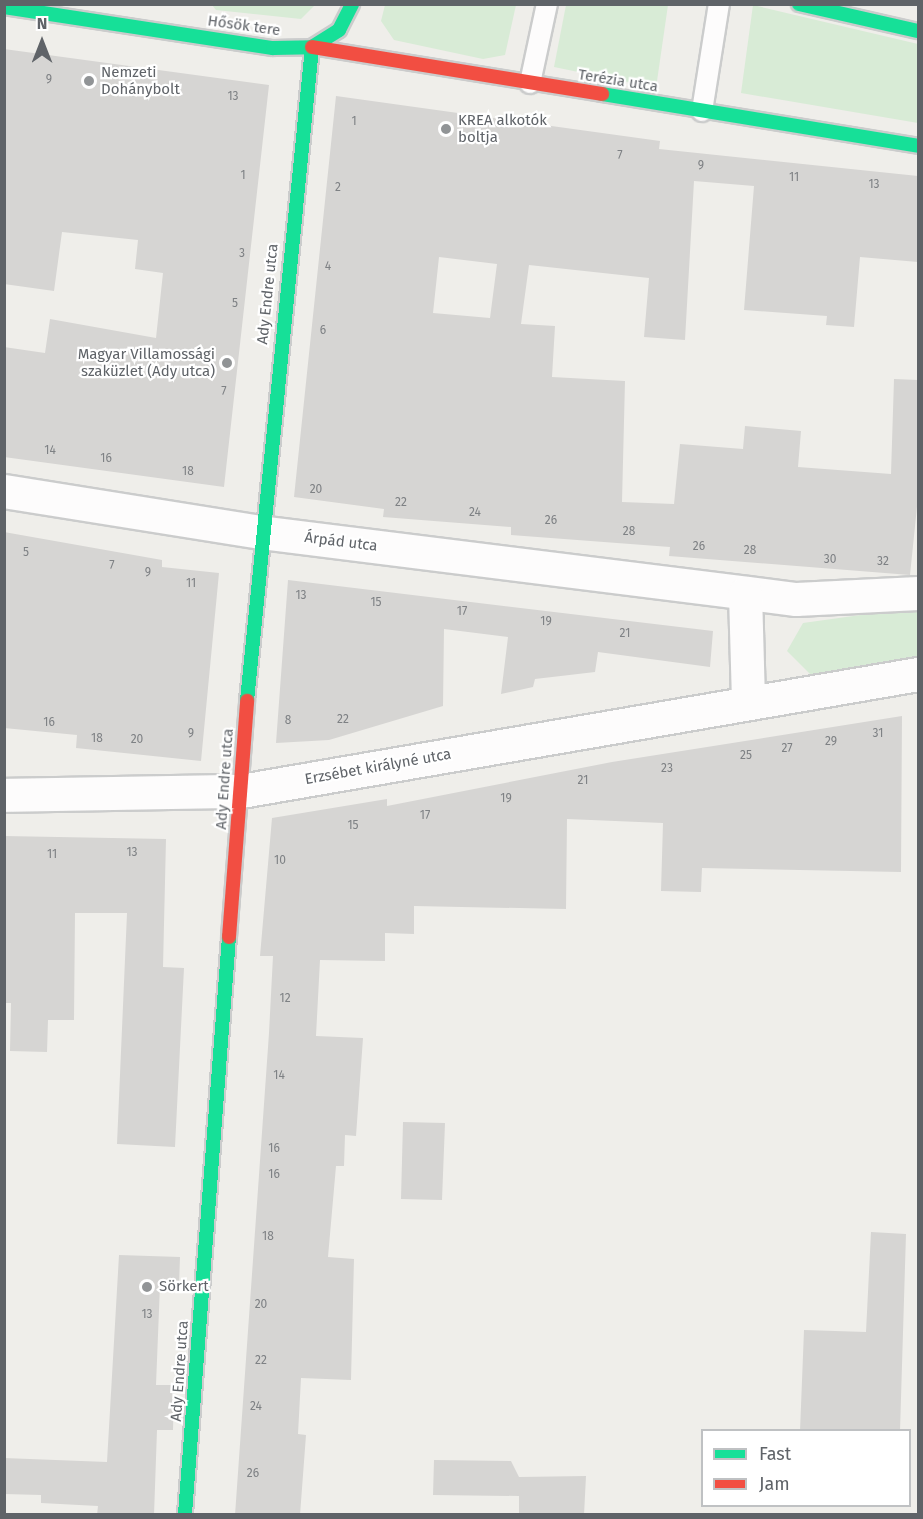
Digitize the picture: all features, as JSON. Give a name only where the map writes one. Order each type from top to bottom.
[{"type":"street","points":[[312,47],[339,30],[352,4]]},
{"type":"street","points":[[799,4],[918,31]]},
{"type":"street","name":"Hősök tere","points":[[4,7],[273,48],[312,47]]},
{"type":"street","name":"Terézia utca","points":[[312,47],[918,146]]},
{"type":"street","name":"Ady Endre utca","points":[[185,1515],[260,532],[312,47]]},
{"type":"street","name":"Árpád utca","points":[[4,491],[260,532],[745,593]]},
{"type":"street","points":[[748,702],[745,593],[796,599],[918,593]]},
{"type":"street","name":"Erzsébet királyné utca","points":[[4,795],[241,791],[918,674]]},
{"type":"lane","points":[[530,83],[547,4]]},
{"type":"lane","points":[[702,111],[719,4]]},
{"type":"green space","points":[[212,5],[315,5],[301,19],[216,10]]},
{"type":"green space","points":[[385,5],[516,5],[505,55],[483,59],[394,40],[381,21]]},
{"type":"green space","points":[[566,5],[668,5],[656,88],[554,67]]},
{"type":"green space","points":[[753,5],[918,44],[918,123],[741,93]]},
{"type":"green space","points":[[918,607],[918,663],[816,680],[787,651],[803,623]]},
{"type":"building","points":[[4,49],[269,85],[224,487],[4,457],[4,347],[45,353],[50,319],[156,338],[163,273],[135,269],[138,240],[62,232],[54,291],[4,284]]},
{"type":"building","points":[[336,96],[660,141],[659,149],[918,176],[918,262],[860,257],[854,327],[826,325],[827,316],[744,310],[754,186],[694,181],[685,340],[644,337],[649,278],[529,265],[521,324],[555,326],[552,377],[625,381],[622,502],[674,504],[680,444],[743,449],[745,426],[801,431],[798,467],[891,474],[894,379],[918,380],[918,497],[910,575],[669,556],[670,547],[511,535],[511,527],[383,517],[384,509],[294,497]],"holes":[[[439,257],[497,264],[490,318],[433,313]]]},
{"type":"building","points":[[4,532],[162,560],[162,567],[219,573],[201,761],[76,748],[77,735],[4,728]]},
{"type":"building","points":[[288,580],[713,631],[710,667],[598,652],[595,672],[535,679],[533,687],[501,694],[508,637],[444,629],[443,706],[329,740],[276,743]]},
{"type":"building","points":[[902,716],[901,872],[702,868],[701,892],[661,891],[663,823],[567,819],[566,909],[414,906],[414,934],[385,933],[385,961],[320,960],[316,1036],[363,1038],[356,1136],[345,1135],[344,1166],[336,1166],[328,1257],[354,1259],[351,1380],[301,1378],[298,1434],[306,1435],[300,1515],[235,1515],[269,1033],[273,956],[260,956],[272,818],[387,799],[387,806],[612,762]]},
{"type":"building","points":[[4,836],[166,839],[163,967],[184,968],[175,1147],[117,1144],[127,913],[75,913],[74,1020],[48,1020],[47,1052],[10,1051],[11,1003],[4,1003]]},
{"type":"building","points":[[403,1122],[445,1123],[442,1200],[401,1199]]},
{"type":"building","points":[[871,1232],[906,1234],[900,1429],[800,1429],[804,1330],[866,1332]]},
{"type":"building","points":[[119,1255],[180,1257],[179,1286],[160,1285],[156,1385],[174,1385],[173,1430],[157,1430],[154,1515],[97,1515],[98,1506],[41,1503],[41,1495],[4,1494],[4,1458],[107,1462]]},
{"type":"building","points":[[434,1460],[511,1461],[519,1477],[586,1476],[584,1515],[519,1515],[519,1496],[433,1495]]},
{"type":"traffic: fast","points":[[4,7],[273,48],[312,47],[339,30],[352,4]]},
{"type":"traffic: fast","points":[[799,4],[918,31]]},
{"type":"traffic: fast","points":[[247,701],[312,47]]},
{"type":"traffic: fast","points":[[602,94],[918,146]]},
{"type":"traffic: fast","points":[[185,1514],[229,937]]},
{"type":"traffic: jam","points":[[312,47],[602,94]]},
{"type":"traffic: jam","points":[[229,937],[247,701]]},
{"type":"place","name":"Nemzeti Dohánybolt","points":[[89,81]]},
{"type":"place","name":"KREA alkotók boltja","points":[[446,129]]},
{"type":"place","name":"Magyar Villamossági szaküzlet (Ady utca)","points":[[227,363]]},
{"type":"place","name":"Sörkert","points":[[147,1287]]}]
